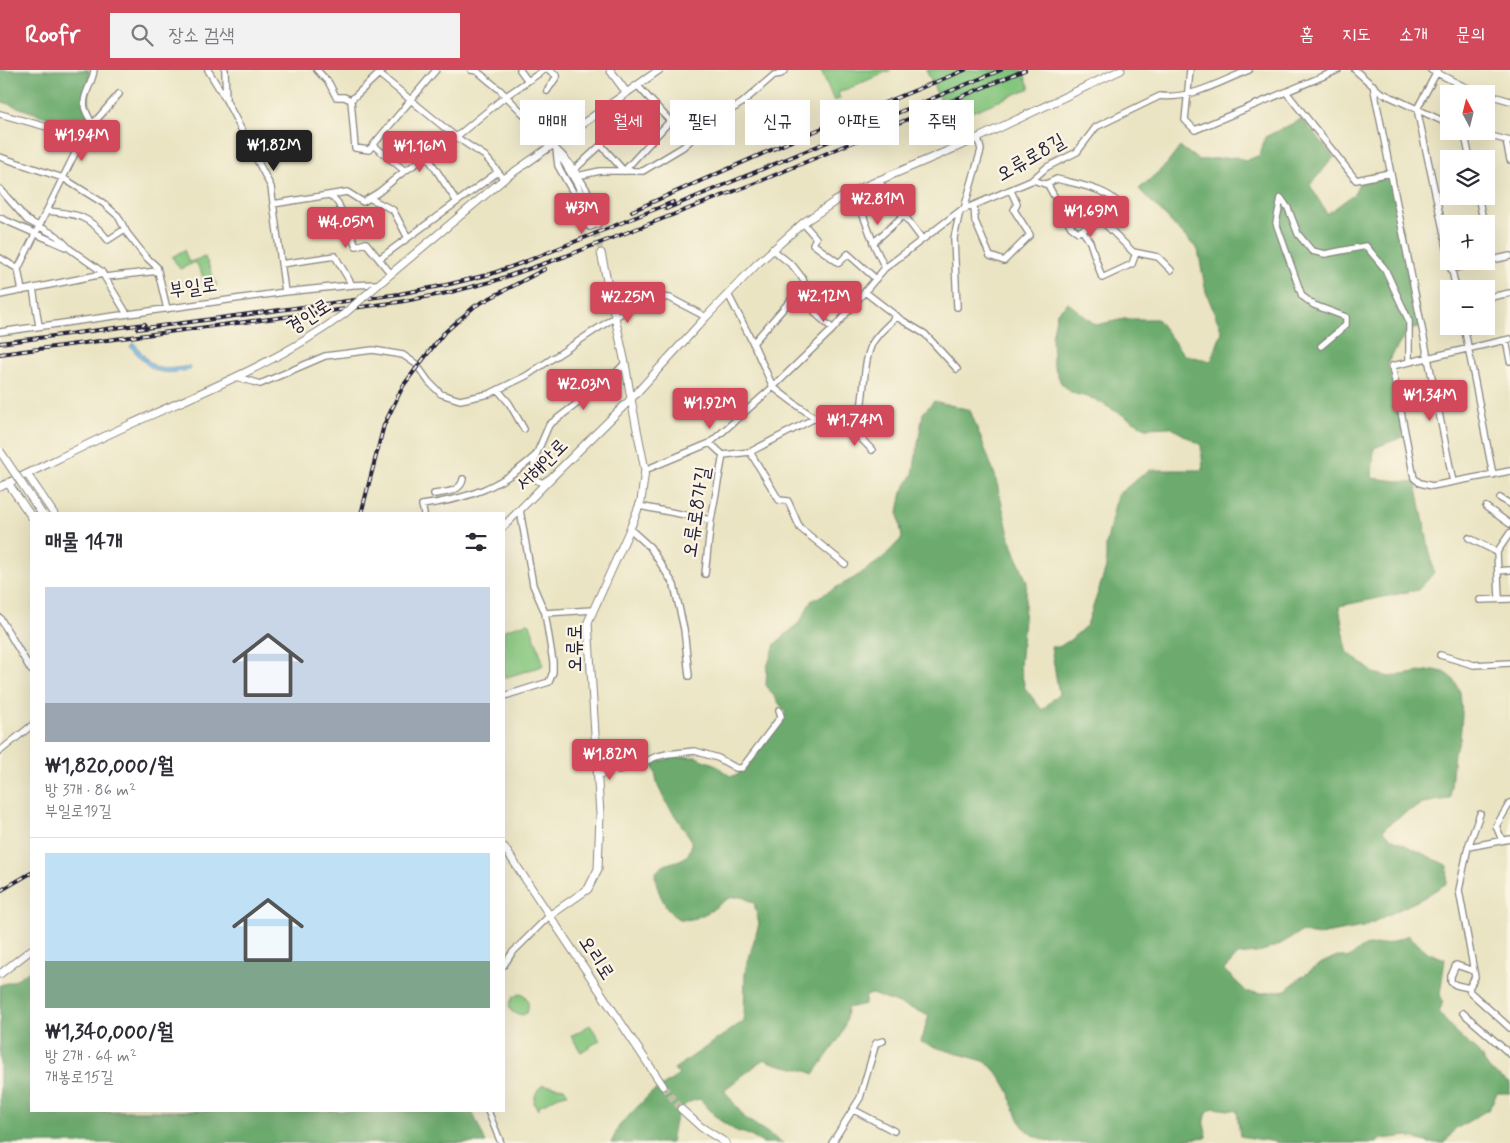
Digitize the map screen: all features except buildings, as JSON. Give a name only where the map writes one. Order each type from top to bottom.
[{"type":"main road","points":[[610,70],[626,92]]},
{"type":"main road","name":"경인로","points":[[615,100],[659,70]]},
{"type":"main road","name":"서해안로","points":[[505,525],[631,400],[706,317],[772,249],[803,223],[854,191],[978,138],[1121,70]]},
{"type":"main road","name":"경인로","points":[[0,487],[129,425],[237,377],[321,332],[504,179],[554,147],[595,115]]},
{"type":"main road","name":"오류로","points":[[549,916],[588,889],[596,875],[600,839],[599,774],[588,643],[588,622],[639,506],[645,470],[625,363],[601,253]]},
{"type":"main road","points":[[0,451],[41,512]]},
{"type":"main road","points":[[27,474],[53,512]]},
{"type":"main road","points":[[8,483],[30,515]]},
{"type":"main road","name":"오리로","points":[[505,849],[663,1086]]},
{"type":"main road","points":[[0,974],[30,951]]},
{"type":"main road","points":[[681,1109],[701,1127],[726,1143]]},
{"type":"street","points":[[93,124],[85,109],[84,99],[92,83],[94,70]]},
{"type":"street","points":[[208,70],[226,100],[270,187],[285,292]]},
{"type":"street","points":[[225,70],[226,100]]},
{"type":"street","points":[[317,70],[329,83],[336,97],[344,97],[350,100]]},
{"type":"street","points":[[350,100],[356,148],[369,150],[436,70]]},
{"type":"street","points":[[471,70],[477,72],[506,96],[554,147],[565,156],[596,206],[600,222],[590,226],[584,224],[578,201],[558,166],[554,147]]},
{"type":"street","points":[[520,70],[528,81]]},
{"type":"street","points":[[273,204],[347,192],[363,202],[379,192],[404,171],[456,137],[506,96],[544,70]]},
{"type":"street","points":[[547,91],[557,76],[549,70]]},
{"type":"street","points":[[735,107],[774,75],[781,74],[785,70]]},
{"type":"street","points":[[1190,70],[1185,120],[1195,130],[1338,70]]},
{"type":"street","name":"오류로8길","points":[[645,470],[710,443],[833,330],[885,268],[962,210],[1033,180],[1047,167],[1077,152],[1096,127],[1160,96],[1171,98],[1189,94],[1249,70]]},
{"type":"street","points":[[1355,70],[1380,92],[1440,120]]},
{"type":"street","points":[[1440,215],[1417,109],[1435,71],[1461,85]]},
{"type":"street","points":[[350,100],[381,72],[411,100],[456,137],[485,156],[504,179]]},
{"type":"street","points":[[624,171],[670,121],[637,85]]},
{"type":"street","points":[[1372,85],[1453,482]]},
{"type":"street","points":[[1286,92],[1356,180],[1390,174]]},
{"type":"street","points":[[22,291],[18,268],[83,137],[119,94]]},
{"type":"street","points":[[1495,97],[1510,101]]},
{"type":"street","points":[[0,114],[83,137]]},
{"type":"street","points":[[1495,137],[1508,141],[1510,160]]},
{"type":"street","points":[[957,307],[954,238],[981,150],[978,138]]},
{"type":"street","points":[[373,145],[404,171]]},
{"type":"street","points":[[576,173],[601,145],[624,171]]},
{"type":"street","points":[[576,173],[643,171],[685,145]]},
{"type":"street","points":[[554,147],[577,184],[593,222]]},
{"type":"street","points":[[427,156],[456,202]]},
{"type":"street","points":[[0,157],[63,178],[103,202],[118,216],[145,256],[157,267],[167,308]]},
{"type":"street","points":[[379,259],[498,172]]},
{"type":"street","points":[[1046,184],[1057,178],[1110,195],[1120,203],[1122,210]]},
{"type":"street","points":[[878,180],[922,240]]},
{"type":"street","points":[[1033,180],[1048,185],[1071,227],[1078,232],[1102,221],[1133,252],[1158,257],[1171,270]]},
{"type":"street","points":[[0,189],[27,220],[57,236],[70,249],[104,275],[127,314]]},
{"type":"street","points":[[974,206],[975,222],[990,256],[1004,261],[1030,235],[1014,210],[1017,204],[1011,190]]},
{"type":"street","points":[[854,191],[873,243],[885,268]]},
{"type":"street","points":[[330,195],[338,203],[356,246],[366,243],[391,274]]},
{"type":"street","points":[[370,198],[393,210],[408,238]]},
{"type":"street","points":[[1322,346],[1346,325],[1346,318],[1314,305],[1302,296],[1276,223],[1282,198],[1298,234],[1312,251],[1325,254],[1366,246],[1385,269],[1409,321],[1409,362]]},
{"type":"street","points":[[47,211],[84,217],[99,228],[108,240],[125,229]]},
{"type":"street","points":[[873,243],[904,215]]},
{"type":"street","points":[[0,218],[70,249]]},
{"type":"street","points":[[0,224],[8,222]]},
{"type":"street","points":[[803,223],[816,238],[813,244],[839,264],[848,254],[876,279]]},
{"type":"street","points":[[1082,230],[1090,242],[1102,278],[1132,264],[1136,253]]},
{"type":"street","points":[[772,249],[793,266],[805,284],[811,306],[817,315],[833,330]]},
{"type":"street","points":[[281,264],[335,256],[352,285]]},
{"type":"street","points":[[1495,259],[1510,256]]},
{"type":"street","points":[[0,258],[18,268]]},
{"type":"street","points":[[0,295],[104,275],[158,271]]},
{"type":"street","points":[[753,343],[805,284]]},
{"type":"street","name":"부일로","points":[[0,332],[285,292],[352,285],[376,286]]},
{"type":"street","points":[[33,288],[39,326]]},
{"type":"street","points":[[865,292],[896,316],[925,334],[956,369]]},
{"type":"street","points":[[1495,296],[1510,293]]},
{"type":"street","points":[[728,294],[773,387],[815,418],[842,432],[853,430],[858,422],[872,344],[896,316]]},
{"type":"street","points":[[237,377],[260,384],[324,356],[373,350],[404,355],[416,364],[429,382],[441,394],[460,400],[489,394],[526,376],[644,300],[659,297],[670,298],[706,317]]},
{"type":"street","points":[[1466,335],[1493,474]]},
{"type":"street","points":[[1510,361],[1508,340],[1392,366],[1414,478],[1420,483],[1432,486],[1510,471]]},
{"type":"street","points":[[552,477],[542,483],[535,479],[533,472],[536,455],[549,425],[612,377],[625,363]]},
{"type":"street","points":[[498,390],[509,403],[524,429]]},
{"type":"street","name":"오류로8가길","points":[[710,443],[723,455],[750,452],[815,418]]},
{"type":"street","points":[[853,430],[872,450]]},
{"type":"street","points":[[750,452],[779,500],[788,501],[800,528],[845,564]]},
{"type":"street","points":[[424,512],[422,505],[450,501],[481,492],[508,477],[536,455]]},
{"type":"street","name":"오류로8가길","points":[[705,574],[711,520],[723,455]]},
{"type":"street","points":[[434,494],[459,488],[463,483],[463,479]]},
{"type":"street","points":[[1500,498],[1510,504]]},
{"type":"street","points":[[639,506],[711,520]]},
{"type":"street","points":[[1486,507],[1510,524]]},
{"type":"street","points":[[505,696],[549,682],[553,672],[545,613],[533,585],[520,510]]},
{"type":"street","points":[[630,530],[650,547],[674,585],[684,629],[689,676]]},
{"type":"street","points":[[1499,599],[1496,552],[1510,533]]},
{"type":"street","points":[[1469,538],[1496,552]]},
{"type":"street","points":[[1498,571],[1510,570]]},
{"type":"street","points":[[1480,600],[1510,599]]},
{"type":"street","points":[[545,613],[593,610]]},
{"type":"street","points":[[0,618],[30,668]]},
{"type":"street","points":[[1440,655],[1474,665],[1510,663]]},
{"type":"street","points":[[599,774],[638,766],[655,757],[686,752],[708,754],[728,762],[736,768],[742,768],[780,718],[779,710]]},
{"type":"street","points":[[0,751],[30,727]]},
{"type":"street","points":[[1502,840],[1496,826],[1510,803]]},
{"type":"street","points":[[1480,814],[1468,847],[1459,890],[1474,974],[1469,988],[1470,992],[1510,1028]]},
{"type":"street","points":[[1468,847],[1510,839]]},
{"type":"street","points":[[505,963],[512,952],[549,916]]},
{"type":"street","points":[[1469,988],[1456,986],[1451,982],[1451,976],[1456,965],[1474,974]]},
{"type":"street","points":[[1463,1013],[1510,1054]]},
{"type":"street","points":[[832,1143],[854,1110],[864,1087],[876,1043],[883,1041]]},
{"type":"street","points":[[854,1110],[894,1131]]},
{"type":"street","points":[[488,1112],[501,1143]]},
{"type":"green space","points":[[0,70],[89,70],[89,116],[77,128],[0,101]]},
{"type":"green space","points":[[821,70],[891,70],[838,93],[840,99],[834,100]]},
{"type":"green space","points":[[926,70],[1022,70],[1030,88],[974,111],[974,100],[940,100]]},
{"type":"green space","points":[[1302,119],[1334,157],[1310,185],[1327,214],[1354,194],[1359,183],[1391,177],[1422,327],[1408,330],[1388,362],[1403,437],[1374,448],[1372,478],[1416,483],[1434,573],[1418,590],[1339,606],[1347,652],[1374,673],[1390,677],[1433,670],[1444,672],[1454,680],[1460,692],[1462,714],[1460,740],[1454,752],[1450,799],[1433,801],[1411,809],[1383,830],[1391,838],[1448,866],[1447,883],[1423,898],[1363,927],[1319,935],[1301,932],[1277,946],[1256,953],[1238,955],[1224,970],[1247,992],[1264,993],[1286,990],[1322,963],[1337,956],[1349,958],[1363,947],[1390,943],[1408,935],[1429,953],[1445,959],[1440,995],[1443,1001],[1439,1013],[1457,1034],[1478,1052],[1492,1072],[1510,1083],[1510,1093],[1497,1093],[1489,1109],[1454,1130],[1445,1143],[1429,1143],[1408,1136],[1381,1139],[1377,1143],[1281,1143],[1240,1136],[1237,1111],[1213,1108],[1207,1112],[1204,1124],[1207,1137],[1156,1143],[1055,1143],[1037,1137],[1027,1131],[1022,1125],[1012,1104],[1010,1093],[1002,1079],[987,1062],[921,1042],[929,1015],[872,994],[866,996],[865,1004],[847,1008],[846,1021],[841,1036],[814,1074],[764,1059],[724,1090],[745,1118],[783,1143],[763,1143],[747,1134],[736,1131],[718,1119],[700,1099],[692,1101],[681,1109],[675,1121],[671,1143],[611,1143],[619,1126],[650,1094],[679,1075],[674,1069],[744,1021],[745,971],[759,924],[754,903],[740,897],[729,898],[706,914],[693,919],[681,919],[670,913],[659,891],[655,874],[660,868],[688,854],[691,839],[665,801],[658,786],[653,763],[675,757],[696,757],[714,764],[730,776],[738,775],[740,771],[744,771],[786,713],[766,685],[767,667],[775,644],[800,622],[811,601],[854,578],[882,559],[902,538],[898,512],[902,492],[913,474],[923,413],[934,401],[970,410],[995,475],[1010,539],[1027,582],[1020,667],[1025,688],[1042,710],[1059,694],[1051,647],[1059,647],[1087,625],[1106,568],[1106,545],[1117,495],[1149,470],[1203,470],[1201,445],[1170,427],[1146,428],[1094,399],[1072,393],[1061,383],[1053,363],[1052,337],[1057,312],[1068,303],[1096,325],[1124,319],[1157,319],[1184,355],[1211,361],[1222,332],[1206,292],[1198,250],[1139,189],[1167,164],[1180,147],[1199,160],[1236,157],[1245,161],[1260,155],[1265,137]]},
{"type":"green space","points":[[184,250],[189,262],[205,257],[217,285],[212,288],[205,281],[196,262],[180,269],[172,257]]},
{"type":"green space","points":[[527,623],[530,624],[543,662],[542,666],[505,678],[505,630]]},
{"type":"green space","points":[[30,970],[30,1112],[472,1112],[486,1143],[0,1143],[0,985],[14,981]]},
{"type":"green space","points":[[522,993],[527,999],[528,1007],[527,1013],[522,1015],[512,1012],[509,1005],[513,997]]},
{"type":"green space","points":[[590,1025],[600,1040],[581,1052],[571,1036]]},
{"type":"green space","points":[[543,1085],[564,1088],[568,1094],[540,1105],[538,1110],[534,1103],[535,1098],[537,1091]]},
{"type":"water","points":[[134,343],[147,360],[158,367],[170,369],[191,366],[190,370],[162,372],[156,370],[144,362],[130,346]]},
{"type":"tunnel","points":[[593,221],[601,253]]},
{"type":"tunnel","points":[[663,1086],[681,1109]]},
{"type":"railway","points":[[632,211],[803,136],[965,70]]},
{"type":"railway","points":[[666,209],[1001,70]]},
{"type":"railway","points":[[0,354],[399,302],[447,293],[494,281],[566,256],[758,182],[1025,70]]},
{"type":"railway","points":[[138,329],[399,294],[446,285],[491,274],[527,261],[673,202]]},
{"type":"railway","points":[[362,512],[384,425],[403,386],[418,366],[443,334],[475,306],[545,269]]},
{"type":"railway","points":[[0,343],[145,324]]},
{"type":"railway","points":[[0,891],[30,874]]}]
